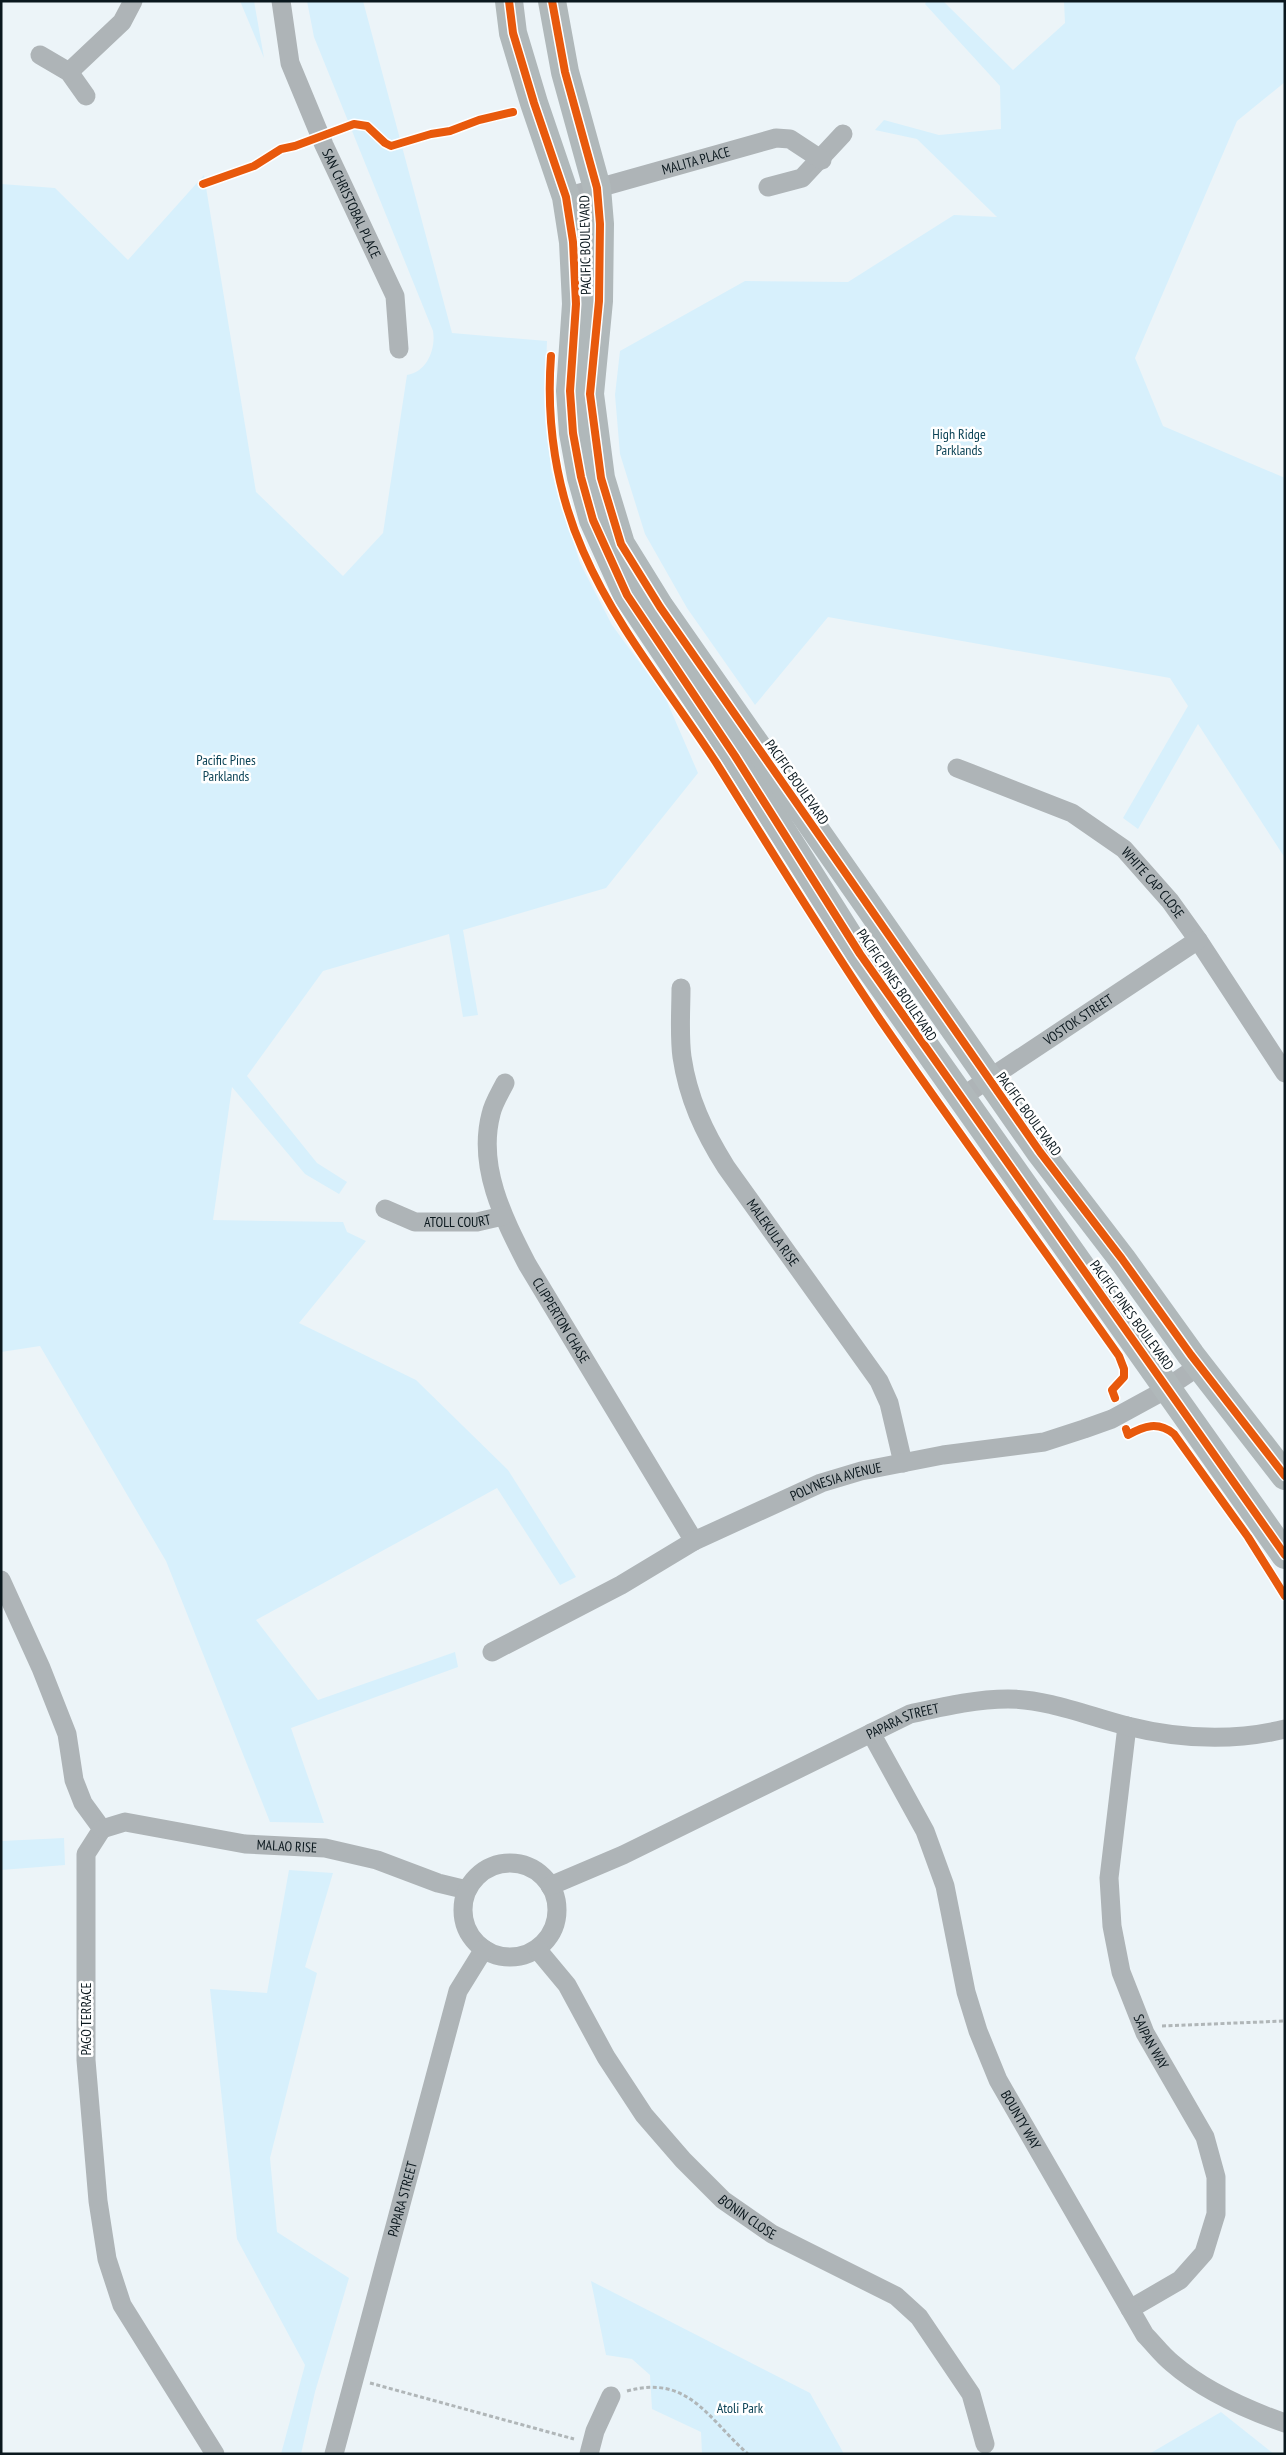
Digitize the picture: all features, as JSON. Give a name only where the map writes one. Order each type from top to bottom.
[{"type":"main road","name":"PACIFIC BOULEVARD","points":[[509,1],[516,42],[534,103],[566,197],[576,278],[570,391]]},
{"type":"main road","name":"PACIFIC BOULEVARD","points":[[552,1],[565,72],[597,188],[600,224],[599,301],[590,394],[602,478],[622,544],[660,607],[989,1079],[1199,1366],[1285,1476]]},
{"type":"main road","name":"PACIFIC PINES BOULEVARD","points":[[570,391],[573,433],[581,477],[593,520],[627,595],[735,756],[860,954],[1285,1555]]},
{"type":"street","points":[[69,72],[122,22],[133,1]]},
{"type":"street","name":"SAN CHRISTOBAL PLACE","points":[[281,1],[290,63],[324,145],[395,296],[399,349]]},
{"type":"street","points":[[40,55],[69,72],[86,96]]},
{"type":"street","points":[[768,187],[802,178],[822,160],[843,134]]},
{"type":"street","name":"MALITA PLACE","points":[[566,197],[776,138],[790,140],[822,160]]},
{"type":"street","name":"WHITE CAP CLOSE","points":[[957,768],[1072,813],[1124,849],[1170,902],[1198,940],[1285,1073]]},
{"type":"street","name":"VOSTOK STREET","points":[[960,1098],[1198,940]]},
{"type":"street","name":"MALEKULA RISE","points":[[680,988],[681,1055],[688,1091],[703,1130],[726,1167],[880,1381],[890,1403],[903,1463]]},
{"type":"street","name":"CLIPPERTON CHASE","points":[[505,1083],[491,1114],[487,1148],[494,1189],[503,1216],[527,1264],[694,1541]]},
{"type":"street","name":"ATOLL COURT","points":[[385,1209],[415,1222],[477,1222],[503,1216]]},
{"type":"street","name":"POLYNESIA AVENUE","points":[[492,1652],[621,1585],[694,1541],[821,1482],[861,1471],[943,1455],[1044,1442],[1112,1419],[1168,1387],[1199,1366]]},
{"type":"street","points":[[1,1580],[42,1668],[66,1734],[74,1780],[83,1803],[102,1829]]},
{"type":"street","name":"PAPARA STREET","points":[[550,1886],[623,1855],[910,1714],[954,1704],[1009,1699],[1056,1706],[1127,1726],[1174,1736],[1221,1738],[1267,1733],[1285,1728]]},
{"type":"street","name":"SAIPAN WAY","points":[[1127,1726],[1109,1878],[1112,1926],[1121,1972],[1145,2033],[1205,2137],[1216,2177],[1216,2214],[1204,2253],[1180,2280],[1130,2309]]},
{"type":"street","name":"BOUNTY WAY","points":[[871,1733],[925,1831],[944,1886],[966,1992],[978,2031],[998,2080],[1145,2335],[1171,2363],[1204,2387],[1252,2412],[1285,2423]]},
{"type":"street","name":"MALAO RISE","points":[[102,1829],[125,1822],[245,1844],[325,1848],[376,1860],[438,1883],[467,1890]]},
{"type":"street","name":"PAGO TERRACE","points":[[102,1829],[86,1854],[86,2060],[98,2201],[107,2259],[122,2305],[215,2454]]},
{"type":"street","points":[[508,1863],[524,1865],[539,1873],[550,1886],[556,1902],[556,1920],[549,1936],[537,1948],[524,1955],[510,1957],[496,1955],[484,1949],[472,1938],[464,1922],[463,1906],[467,1890],[477,1876],[491,1867],[508,1863]]},
{"type":"street","name":"BONIN CLOSE","points":[[537,1948],[567,1986],[606,2058],[644,2115],[683,2160],[723,2200],[772,2234],[896,2296],[919,2316],[971,2394],[984,2444]]},
{"type":"street","name":"PAPARA STREET","points":[[334,2454],[458,1991],[484,1949]]},
{"type":"street","points":[[590,2449],[595,2431],[611,2396]]},
{"type":"path","points":[[1145,2033],[1165,2025],[1285,2021]]},
{"type":"path","points":[[353,2378],[590,2449]]},
{"type":"path","points":[[611,2396],[639,2388],[667,2389],[684,2393],[706,2411],[748,2454]]},
{"type":"green space","points":[[240,1],[254,1],[264,58]]},
{"type":"green space","name":"Pacific Pines Parklands","points":[[307,1],[363,1],[452,333],[547,341],[545,393],[551,470],[580,563],[612,625],[665,697],[698,773],[606,888],[463,930],[478,1015],[463,1017],[449,934],[323,971],[247,1076],[317,1163],[347,1182],[339,1194],[305,1174],[232,1087],[213,1220],[343,1222],[347,1232],[366,1241],[299,1323],[416,1380],[508,1470],[576,1577],[560,1585],[497,1488],[256,1620],[318,1700],[455,1652],[458,1667],[291,1728],[324,1823],[270,1822],[166,1561],[40,1346],[1,1352],[1,184],[55,188],[128,260],[204,175],[256,492],[343,576],[383,533],[407,375],[414,373],[425,365],[429,359],[434,338],[433,331],[314,37]]},
{"type":"green space","name":"High Ridge Parklands","points":[[927,1],[943,1],[1013,70],[1065,23],[1064,1],[1285,1],[1285,82],[1237,121],[1135,358],[1163,426],[1285,478],[1285,858],[1198,724],[1138,829],[1123,818],[1188,706],[1170,678],[828,617],[755,705],[687,608],[645,534],[620,454],[615,395],[620,351],[745,281],[848,282],[954,215],[997,217],[917,139],[875,130],[884,120],[939,135],[1001,129],[1000,86],[925,4]]},
{"type":"green space","points":[[64,1838],[65,1865],[1,1870],[1,1841]]},
{"type":"green space","points":[[289,1870],[333,1873],[305,1967],[317,1973],[270,2158],[277,2232],[349,2278],[315,2392],[301,2454],[281,2454],[305,2365],[237,2239],[210,1989],[267,1993]]},
{"type":"green space","name":"Atoli Park","points":[[591,2281],[810,2393],[844,2454],[702,2454],[701,2432],[652,2409],[650,2375],[632,2359],[606,2355]]},
{"type":"green space","points":[[1221,2412],[1274,2454],[1149,2454]]},
{"type":"cycle path","points":[[509,1],[513,33],[534,103],[566,197],[573,242],[576,304],[570,391],[573,433],[581,477],[593,520],[627,595],[735,756],[860,954],[1285,1555]]},
{"type":"cycle path","points":[[552,1],[565,72],[597,188],[600,224],[599,301],[590,394],[601,478],[621,544],[660,607],[1040,1152],[1122,1259],[1191,1355],[1285,1476]]},
{"type":"cycle path","points":[[203,184],[254,166],[281,149],[295,146],[354,124],[367,126],[385,143],[391,146],[513,112]]},
{"type":"cycle path","points":[[551,356],[550,406],[555,455],[560,480],[574,528],[597,580],[628,634],[717,764],[881,1021],[1119,1356],[1124,1369],[1124,1377],[1112,1390],[1115,1398]]},
{"type":"cycle path","points":[[1126,1429],[1128,1435],[1145,1427],[1157,1426],[1174,1434],[1248,1537],[1285,1596]]}]
